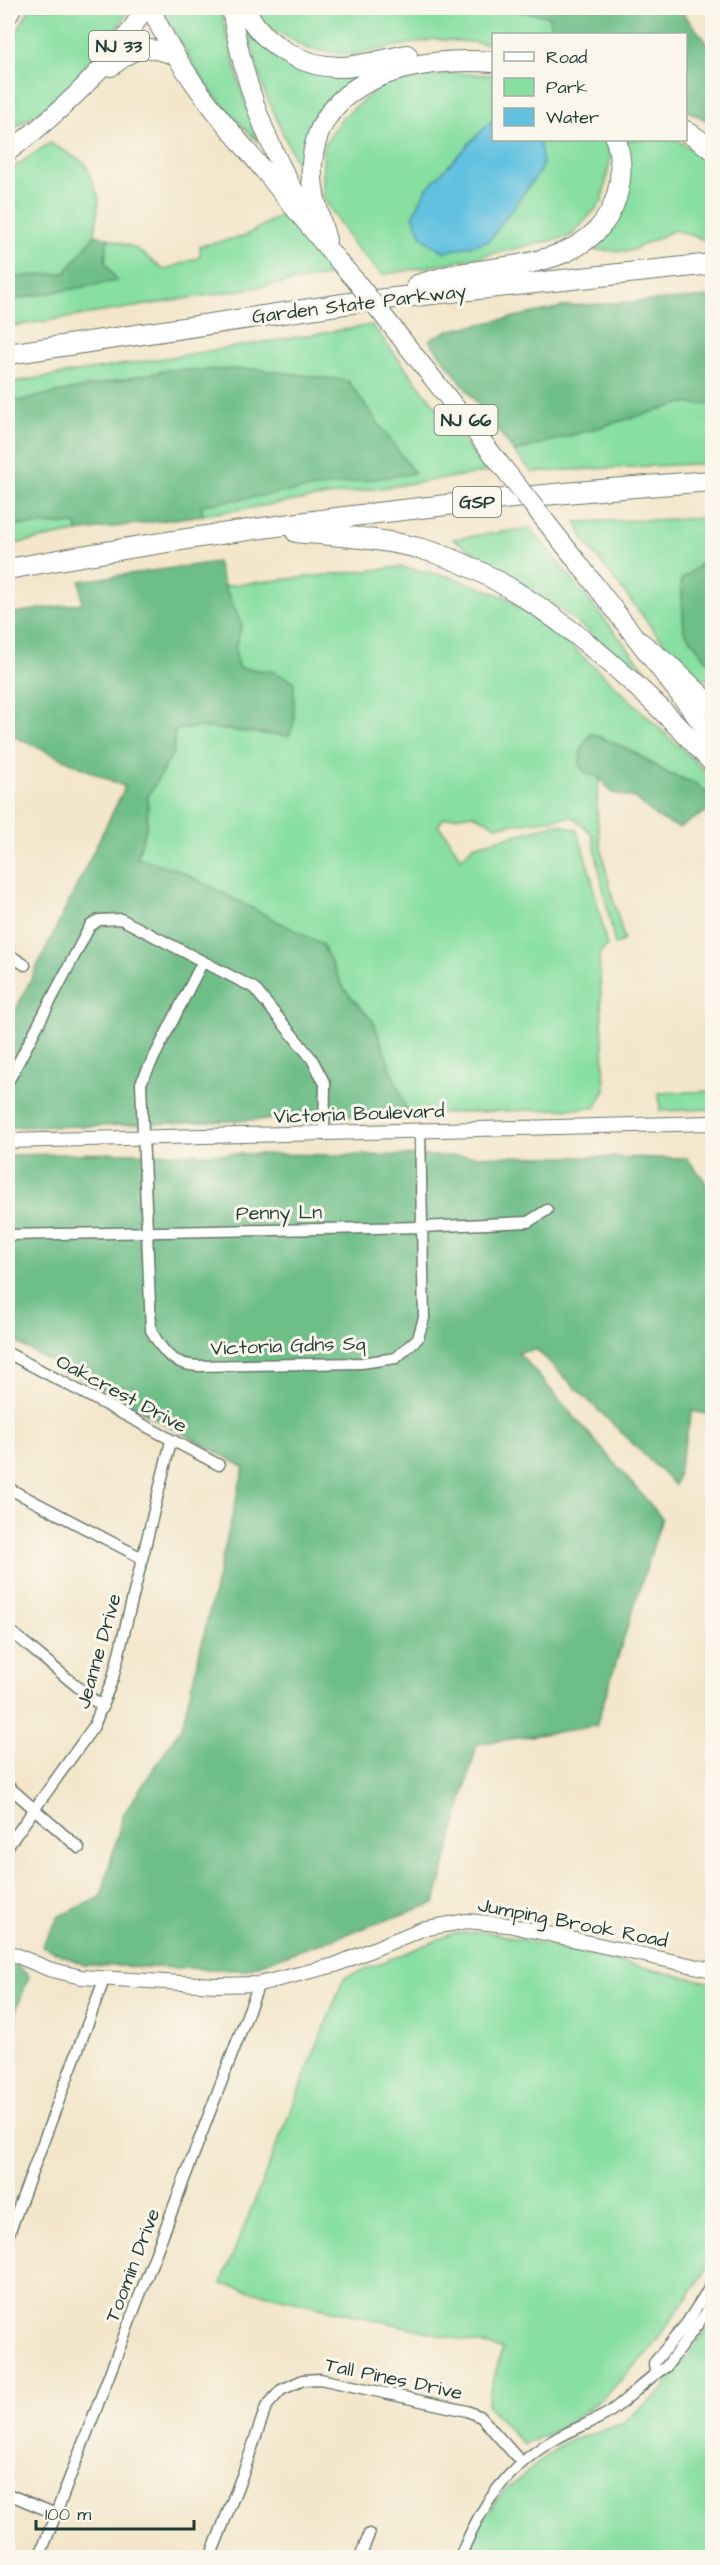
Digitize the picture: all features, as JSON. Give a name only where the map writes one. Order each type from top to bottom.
[{"type":"highway","points":[[8,16],[12,8]]},
{"type":"highway","name":"NJ 33","points":[[12,146],[51,119],[90,82],[146,8]]},
{"type":"highway","name":"NJ 66","points":[[150,8],[176,56],[213,110],[356,281],[641,643],[712,737]]},
{"type":"highway","name":"NJ 66","points":[[231,8],[248,81],[266,133],[291,186],[324,242]]},
{"type":"highway","points":[[245,8],[259,29],[279,48],[297,58],[324,66],[355,65],[436,51],[492,50]]},
{"type":"highway","points":[[90,82],[137,49],[157,50],[176,56]]},
{"type":"highway","points":[[324,242],[313,190],[312,161],[320,132],[330,113],[342,99],[371,79],[400,69],[438,63],[492,62]]},
{"type":"highway","points":[[687,132],[712,149]]},
{"type":"highway","points":[[357,302],[448,276],[542,260],[561,254],[586,241],[605,221],[617,193],[620,161],[616,141]]},
{"type":"highway","name":"Garden State Parkway","points":[[8,354],[357,302],[712,264]]},
{"type":"highway","name":"GSP","points":[[8,569],[258,529],[447,505],[707,483]]},
{"type":"highway","points":[[258,529],[404,544],[442,555],[486,574],[537,607],[609,662],[653,701],[712,762]]},
{"type":"highway","points":[[641,643],[712,705]]},
{"type":"street","points":[[8,1082],[90,926],[99,920],[121,919],[254,988],[312,1059],[325,1084],[324,1135]]},
{"type":"street","points":[[8,954],[25,965]]},
{"type":"street","name":"Victoria Gdns Sq","points":[[203,961],[141,1083],[151,1330],[160,1347],[171,1360],[185,1365],[199,1366],[338,1363],[396,1358],[418,1338],[423,1318],[420,1130]]},
{"type":"street","name":"Victoria Boulevard","points":[[8,1142],[712,1123]]},
{"type":"street","name":"Penny Ln","points":[[8,1235],[422,1227],[528,1222],[547,1210]]},
{"type":"street","name":"Oakcrest Drive","points":[[8,1353],[219,1465]]},
{"type":"street","name":"Jeanne Drive","points":[[8,1846],[94,1726],[103,1708],[113,1678],[171,1441]]},
{"type":"street","points":[[8,1488],[142,1558]]},
{"type":"street","points":[[8,1629],[103,1708]]},
{"type":"street","points":[[8,1786],[79,1848]]},
{"type":"street","name":"Jumping Brook Road","points":[[8,1952],[49,1969],[104,1980],[216,1985],[259,1984],[335,1965],[422,1929],[467,1921],[508,1925],[712,1970]]},
{"type":"street","points":[[8,2235],[104,1980]]},
{"type":"street","name":"Toomin Drive","points":[[39,2558],[259,1984]]},
{"type":"street","points":[[655,2373],[654,2363],[686,2324],[712,2284]]},
{"type":"street","points":[[460,2558],[491,2495],[521,2462],[558,2438],[607,2414],[655,2373],[666,2367],[712,2305]]},
{"type":"street","name":"Tall Pines Drive","points":[[210,2558],[266,2407],[281,2390],[303,2380],[320,2379],[474,2414],[481,2417],[521,2462]]},
{"type":"street","points":[[8,2494],[56,2514]]},
{"type":"street","points":[[360,2558],[369,2534]]},
{"type":"green space","points":[[30,8],[131,8],[92,61],[62,93],[28,120],[8,131],[8,48]]},
{"type":"green space","points":[[160,8],[220,8],[241,89],[258,142],[209,90]]},
{"type":"green space","points":[[255,8],[498,8],[548,16],[554,33],[492,33],[492,44],[435,39],[351,55],[308,49],[263,23]]},
{"type":"green space","points":[[498,8],[684,8],[684,15],[712,48],[712,123],[687,110],[687,33],[554,33],[548,16]]},
{"type":"green space","points":[[247,30],[285,64],[326,76],[355,76],[314,115],[300,171],[264,91]]},
{"type":"green space","points":[[451,73],[492,75],[492,121],[468,144],[522,194],[540,169],[539,141],[604,141],[611,155],[602,202],[571,236],[460,261],[382,275],[352,243],[323,197],[323,147],[341,119],[382,85]]},
{"type":"green space","points":[[624,141],[679,141],[712,161],[712,242],[675,230],[630,251],[592,250],[618,219],[627,189]]},
{"type":"green space","points":[[50,143],[85,163],[99,198],[95,235],[65,273],[8,278],[8,171]]},
{"type":"green space","points":[[284,213],[335,275],[8,327],[8,300],[117,281],[105,262],[108,238],[135,248],[164,270],[200,257],[200,246],[245,236]]},
{"type":"green space","points":[[95,235],[108,238],[105,262],[117,281],[8,300],[8,278],[65,273]]},
{"type":"green space","points":[[712,297],[712,405],[683,403],[514,452],[429,340],[447,331],[567,306]]},
{"type":"green space","points":[[372,325],[487,472],[203,515],[200,505],[414,472],[169,370],[8,403],[8,383]]},
{"type":"green space","points":[[257,369],[348,381],[414,473],[201,505],[203,515],[77,532],[76,524],[8,525],[8,403],[169,370]]},
{"type":"green space","points":[[683,403],[712,405],[712,463],[532,472],[514,452]]},
{"type":"green space","points":[[712,518],[712,555],[681,580],[684,631],[712,666],[712,683],[683,668],[584,540],[576,522]]},
{"type":"green space","points":[[76,524],[77,532],[8,545],[8,525]]},
{"type":"green space","points":[[530,528],[662,690],[556,606],[453,539]]},
{"type":"green space","points":[[712,555],[712,666],[684,631],[681,580]]},
{"type":"green space","points":[[217,562],[224,586],[242,625],[235,648],[238,668],[271,671],[294,681],[294,723],[289,736],[200,727],[175,730],[173,753],[148,796],[147,825],[137,858],[178,870],[322,944],[345,990],[373,1021],[408,1114],[8,1127],[8,1026],[125,787],[13,736],[8,746],[8,614],[82,603],[80,581]]},
{"type":"green space","points":[[401,567],[448,576],[505,597],[540,619],[609,680],[712,778],[712,799],[697,784],[667,773],[630,750],[591,734],[582,748],[579,765],[586,773],[600,778],[597,796],[599,837],[624,940],[615,945],[592,834],[573,817],[497,826],[473,814],[444,818],[438,826],[461,859],[473,846],[558,824],[577,830],[591,876],[607,946],[599,954],[605,1090],[595,1108],[408,1114],[373,1022],[345,990],[337,975],[137,858],[147,825],[148,796],[173,753],[175,730],[200,727],[269,735],[271,671],[238,668],[235,648],[242,625],[224,586]]},
{"type":"green space","points":[[591,733],[630,750],[667,773],[697,784],[712,799],[712,808],[679,828],[657,817],[635,798],[612,793],[600,778],[586,773],[579,765],[582,748]]},
{"type":"green space","points":[[712,1091],[712,1109],[660,1111],[659,1093]]},
{"type":"green space","points":[[123,1153],[687,1158],[705,1181],[712,1213],[712,1415],[692,1411],[675,1485],[537,1350],[518,1352],[662,1518],[596,1726],[477,1744],[435,1903],[244,1970],[84,1965],[42,1946],[59,1916],[101,1897],[123,1815],[182,1726],[244,1467],[8,1338],[8,1155]]},
{"type":"green space","points":[[488,1932],[712,1983],[712,2255],[703,2275],[648,2352],[604,2397],[564,2426],[524,2445],[487,2405],[502,2349],[221,2284],[344,1978],[454,1933]]},
{"type":"green space","points":[[8,1958],[29,1976],[8,2032]]},
{"type":"green space","points":[[712,2322],[712,2557],[460,2558],[466,2542],[502,2493],[563,2443],[621,2424],[661,2392]]},
{"type":"water","points":[[492,120],[492,141],[539,141],[543,163],[540,171],[489,241],[445,252],[423,239],[413,215],[427,188]]}]
